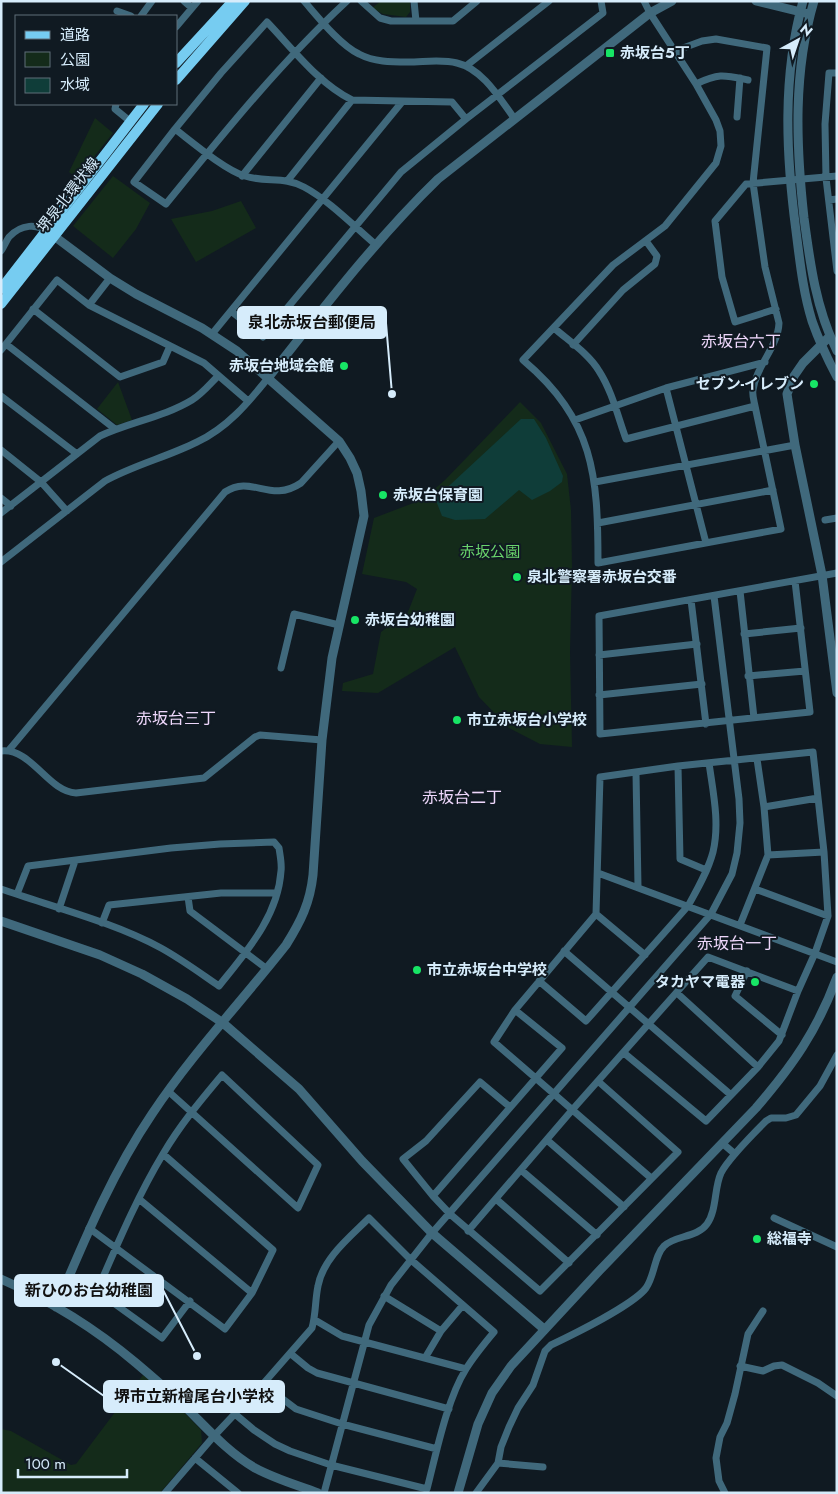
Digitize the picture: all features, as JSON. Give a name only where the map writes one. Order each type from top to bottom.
[{"type":"main road","points":[[178,61],[233,1]]},
{"type":"main road","points":[[178,78],[245,1]]},
{"type":"main road","name":"堺泉北環状線","points":[[1,304],[143,105]]},
{"type":"main road","name":"堺泉北環状線","points":[[1,289],[157,105]]},
{"type":"street","points":[[142,15],[152,1]]},
{"type":"street","points":[[184,1],[192,8]]},
{"type":"street","points":[[178,25],[198,1]]},
{"type":"street","points":[[304,1],[346,46],[358,54],[375,60],[396,62],[448,61],[466,66],[478,74],[514,118]]},
{"type":"street","points":[[347,1],[324,22],[296,52],[250,100],[166,204],[134,182],[221,73],[267,22],[296,52],[321,78],[338,93],[352,100],[452,102],[466,119]]},
{"type":"street","points":[[360,1],[380,18],[391,21],[453,21],[477,1]]},
{"type":"street","points":[[414,1],[416,21]]},
{"type":"street","points":[[466,66],[549,1]]},
{"type":"street","points":[[232,311],[263,336],[400,172],[604,13],[601,1]]},
{"type":"street","points":[[644,1],[713,113],[720,131],[721,146],[716,163],[665,226],[613,265],[523,360],[554,389],[575,420],[587,448],[595,482],[598,563],[781,529],[753,390],[779,332],[776,309],[765,267],[753,183],[767,48],[716,39],[702,41],[675,51]]},
{"type":"street","points":[[1,562],[105,481],[122,472],[198,442],[232,418],[268,378],[376,245],[410,206],[438,179],[650,12],[672,1]]},
{"type":"street","points":[[756,1],[777,4],[810,14]]},
{"type":"street","points":[[803,1],[791,64],[788,96],[789,180],[803,287],[820,345],[837,377]]},
{"type":"street","points":[[814,1],[810,14],[798,98],[797,126],[800,180],[815,289],[830,336],[837,351]]},
{"type":"street","points":[[117,10],[129,15]]},
{"type":"street","points":[[837,73],[829,73],[825,124],[826,178],[837,271]]},
{"type":"street","points":[[696,84],[712,76],[725,75],[744,79],[737,117]]},
{"type":"street","points":[[242,176],[321,78]]},
{"type":"street","points":[[288,180],[352,100]]},
{"type":"street","points":[[212,334],[402,102]]},
{"type":"street","points":[[116,105],[115,109],[130,122]]},
{"type":"street","points":[[175,129],[242,176],[263,180],[288,180],[305,187],[376,245]]},
{"type":"street","points":[[776,309],[735,322],[722,277],[715,221],[746,184],[837,176]]},
{"type":"street","points":[[828,200],[837,199]]},
{"type":"street","points":[[1,251],[10,236],[28,226],[35,226],[50,233],[110,278],[136,294],[212,334],[238,351],[338,441],[350,458],[357,473],[364,516],[332,658],[322,740],[316,852],[311,895],[296,929],[286,945],[189,1062],[138,1137],[89,1228],[56,1307]]},
{"type":"street","points":[[573,345],[623,290],[657,260],[657,256],[646,241]]},
{"type":"street","points":[[89,305],[110,278]]},
{"type":"street","points":[[1,350],[57,280],[89,305],[204,363],[248,401]]},
{"type":"street","points":[[33,309],[120,377],[163,362],[170,346]]},
{"type":"street","points":[[554,328],[599,370],[615,406],[626,439],[755,406]]},
{"type":"street","points":[[837,329],[803,363],[794,376],[787,394],[795,445],[822,575],[835,658],[837,693]]},
{"type":"street","points":[[6,344],[115,429]]},
{"type":"street","points":[[575,420],[666,388],[765,362]]},
{"type":"street","points":[[1,513],[100,436],[174,409],[193,400],[218,376]]},
{"type":"street","points":[[666,388],[706,543]]},
{"type":"street","points":[[1,396],[77,454]]},
{"type":"street","points":[[5,751],[225,492],[238,485],[276,492],[295,487],[301,483],[338,441]]},
{"type":"street","points":[[595,482],[795,445]]},
{"type":"street","points":[[1,450],[41,482],[67,511]]},
{"type":"street","points":[[598,523],[773,490]]},
{"type":"street","points":[[1,498],[11,506]]},
{"type":"street","points":[[825,520],[837,518]]},
{"type":"street","points":[[795,581],[810,712],[600,734],[599,616],[837,573]]},
{"type":"street","points":[[740,591],[754,718]]},
{"type":"street","points":[[324,1493],[369,1325],[384,1296],[410,1259],[432,1233],[711,914],[732,874],[739,839],[739,799],[714,596]]},
{"type":"street","points":[[691,600],[706,724]]},
{"type":"street","points":[[280,668],[294,614],[339,624]]},
{"type":"street","points":[[744,634],[801,628]]},
{"type":"street","points":[[599,655],[697,644]]},
{"type":"street","points":[[748,676],[805,671]]},
{"type":"street","points":[[599,695],[702,684]]},
{"type":"street","points":[[5,751],[21,755],[65,790],[76,793],[204,778],[260,735],[322,740]]},
{"type":"street","points":[[624,1053],[706,1121],[758,1067],[779,1041],[798,991],[815,954],[828,916],[824,852],[813,752],[678,766],[600,777],[596,914],[539,981],[494,1042],[651,1178]]},
{"type":"street","points":[[740,925],[768,855],[757,759]]},
{"type":"street","points":[[539,981],[586,1021],[688,906],[706,870],[712,853],[716,831],[716,808],[709,763]]},
{"type":"street","points":[[678,766],[680,859],[706,870]]},
{"type":"street","points":[[636,772],[638,887]]},
{"type":"street","points":[[764,807],[818,798]]},
{"type":"street","points":[[1,889],[102,923],[160,948],[185,962],[219,986],[265,924],[271,912],[277,894],[281,871],[279,848],[274,842],[220,844],[171,848],[28,866],[17,894]]},
{"type":"street","points":[[768,855],[824,852]]},
{"type":"street","points":[[59,908],[75,861]]},
{"type":"street","points":[[598,872],[837,962]]},
{"type":"street","points":[[755,890],[828,916]]},
{"type":"street","points":[[102,923],[109,905],[221,893],[277,894]]},
{"type":"street","points":[[188,897],[190,911],[267,969]]},
{"type":"street","points":[[596,914],[645,954]]},
{"type":"street","points":[[1,921],[100,955],[142,974],[171,989],[223,1023],[299,1089],[362,1161],[432,1233],[544,1329]]},
{"type":"street","points":[[564,951],[731,1095]]},
{"type":"street","points":[[468,1231],[708,957],[798,991]]},
{"type":"street","points":[[747,971],[735,996],[782,1036]]},
{"type":"street","points":[[458,1493],[478,1424],[492,1393],[511,1366],[778,1083],[799,1054],[820,1019],[837,977]]},
{"type":"street","points":[[677,993],[758,1067]]},
{"type":"street","points":[[433,1196],[562,1048],[516,1010]]},
{"type":"street","points":[[476,1493],[498,1463],[501,1447],[518,1408],[533,1384],[545,1350],[632,1300],[645,1289],[652,1277],[659,1251],[666,1244],[700,1230],[706,1225],[710,1217],[722,1171],[735,1154],[766,1121],[771,1118],[786,1118],[796,1115],[820,1086],[837,1055]]},
{"type":"street","points":[[168,1091],[191,1112],[298,1208],[318,1165],[222,1075],[191,1112],[163,1154],[116,1246],[97,1291],[162,1338],[190,1301]]},
{"type":"street","points":[[510,1107],[480,1082],[426,1142],[403,1159],[450,1214],[540,1291],[678,1152],[599,1082]]},
{"type":"street","points":[[547,1140],[624,1207]]},
{"type":"street","points":[[722,1144],[735,1154]]},
{"type":"street","points":[[89,1228],[116,1246],[225,1329],[252,1293],[273,1250],[163,1154]]},
{"type":"street","points":[[521,1170],[597,1235]]},
{"type":"street","points":[[139,1199],[252,1293]]},
{"type":"street","points":[[496,1199],[569,1263]]},
{"type":"street","points":[[166,1492],[194,1458],[214,1436],[291,1354],[312,1328],[315,1320],[318,1285],[322,1271],[369,1218],[410,1259],[494,1332],[466,1368],[457,1386],[437,1449],[427,1489],[332,1465],[290,1452],[254,1430],[235,1414]]},
{"type":"street","points":[[774,1218],[837,1247]]},
{"type":"street","points":[[1,1279],[56,1307],[134,1361],[240,1458],[269,1476],[318,1493]]},
{"type":"street","points":[[384,1296],[441,1331]]},
{"type":"street","points":[[425,1358],[441,1331],[463,1305]]},
{"type":"street","points":[[725,1493],[719,1482],[716,1458],[720,1437],[727,1423],[735,1394],[748,1334],[762,1312]]},
{"type":"street","points":[[315,1320],[342,1336],[466,1368]]},
{"type":"street","points":[[291,1354],[308,1368],[317,1372],[450,1408]]},
{"type":"street","points":[[740,1366],[763,1371],[782,1365],[818,1383],[837,1396]]},
{"type":"street","points":[[263,1384],[296,1409],[342,1424],[437,1449]]},
{"type":"street","points":[[194,1458],[238,1493]]},
{"type":"street","points":[[498,1463],[543,1467]]},
{"type":"green space","points":[[381,1],[410,1],[410,12],[406,17],[383,14],[372,8]]},
{"type":"green space","points":[[95,118],[113,133],[77,178],[69,172]]},
{"type":"green space","points":[[113,176],[150,203],[136,229],[113,258],[73,226]]},
{"type":"green space","points":[[241,201],[256,228],[196,262],[171,219],[212,211]]},
{"type":"green space","points":[[118,382],[132,420],[117,425],[97,409]]},
{"type":"green space","name":"赤坂公園","points":[[520,402],[541,423],[567,474],[571,510],[570,652],[572,747],[540,744],[509,728],[479,697],[455,647],[378,693],[342,691],[343,683],[373,674],[381,632],[408,612],[417,589],[406,582],[362,574],[374,518],[416,502],[430,493],[445,480]]},
{"type":"green space","points":[[143,1375],[172,1400],[201,1430],[202,1443],[160,1493],[1,1493],[1,1429],[11,1431],[71,1465],[76,1464]]},
{"type":"water","points":[[521,419],[534,419],[546,438],[563,476],[562,482],[550,491],[532,500],[519,490],[485,519],[455,520],[442,516],[435,498]]},
{"type":"place","name":"赤坂台5丁","points":[[610,53]]},
{"type":"place","name":"赤坂台地域会館","points":[[344,366]]},
{"type":"place","name":"セブン-イレブン","points":[[814,384]]},
{"type":"place","name":"泉北赤坂台郵便局","points":[[392,394]]},
{"type":"place","name":"赤坂台保育園","points":[[383,495]]},
{"type":"place","name":"泉北警察署赤坂台交番","points":[[517,577]]},
{"type":"place","name":"赤坂台幼稚園","points":[[355,620]]},
{"type":"place","name":"市立赤坂台小学校","points":[[457,720]]},
{"type":"place","name":"市立赤坂台中学校","points":[[417,970]]},
{"type":"place","name":"タカヤマ電器","points":[[755,982]]},
{"type":"place","name":"総福寺","points":[[757,1239]]},
{"type":"place","name":"新ひのお台幼稚園","points":[[197,1356]]},
{"type":"place","name":"堺市立新檜尾台小学校","points":[[56,1362]]},
{"type":"district","name":"赤坂台六丁","points":[[741,341]]},
{"type":"district","name":"赤坂台三丁","points":[[176,718]]},
{"type":"district","name":"赤坂台二丁","points":[[462,797]]},
{"type":"district","name":"赤坂台一丁","points":[[737,943]]}]
